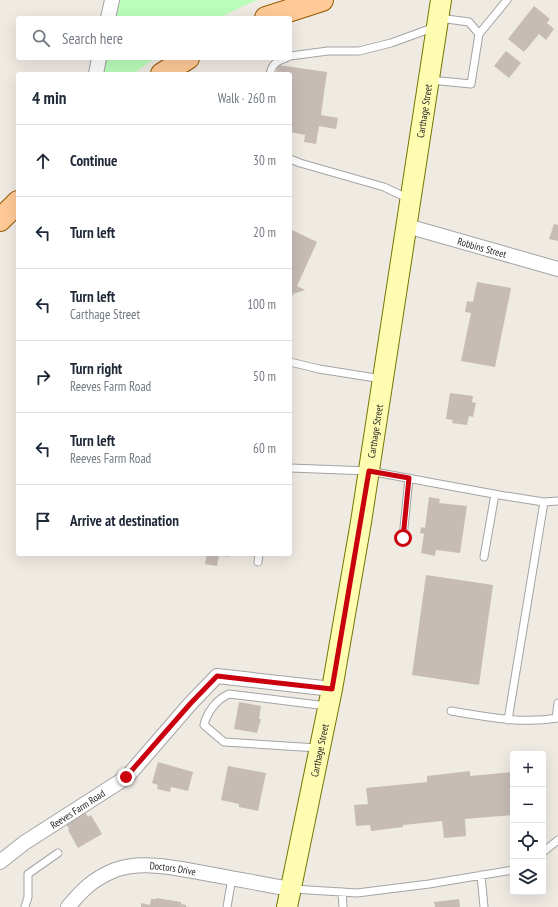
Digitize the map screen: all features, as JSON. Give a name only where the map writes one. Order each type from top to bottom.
[{"type":"main road","points":[[272,16],[322,0]]},
{"type":"main road","name":"Carthage Street","points":[[289,898],[330,698],[369,471],[439,15]]},
{"type":"main road","points":[[165,72],[185,60]]},
{"type":"main road","points":[[0,220],[16,204]]},
{"type":"street","points":[[108,16],[112,0]]},
{"type":"street","points":[[96,72],[99,60]]},
{"type":"street","name":"Robbins Street","points":[[407,226],[558,269]]},
{"type":"street","name":"Reeves Farm Road","points":[[0,862],[24,843],[126,777],[190,704],[217,676],[330,698]]},
{"type":"street","name":"Doctors Drive","points":[[68,907],[84,889],[99,877],[117,870],[138,866],[172,868],[232,878],[289,898]]},
{"type":"lane","points":[[429,80],[471,84],[479,34],[507,0]]},
{"type":"lane","points":[[292,56],[328,51],[359,51],[391,44],[439,15],[469,22],[479,34]]},
{"type":"lane","points":[[270,72],[276,62],[281,60]]},
{"type":"lane","points":[[292,160],[384,187],[411,200]]},
{"type":"lane","points":[[292,362],[319,369],[383,379]]},
{"type":"lane","points":[[292,468],[369,471],[544,502],[558,501]]},
{"type":"lane","points":[[403,538],[409,478]]},
{"type":"lane","points":[[484,557],[495,494]]},
{"type":"lane","points":[[508,720],[544,502]]},
{"type":"lane","points":[[258,562],[259,556]]},
{"type":"lane","points":[[320,748],[224,742],[204,725],[206,717],[221,698],[229,694],[330,698]]},
{"type":"lane","points":[[451,711],[508,720],[557,718],[558,703]]},
{"type":"lane","points":[[546,850],[558,840]]},
{"type":"lane","points":[[26,907],[28,897],[28,874],[58,853]]},
{"type":"lane","points":[[289,898],[342,892],[357,893],[429,884],[510,870]]},
{"type":"lane","points":[[481,875],[484,907]]},
{"type":"lane","points":[[228,907],[232,878]]},
{"type":"lane","points":[[342,892],[343,907]]},
{"type":"green space","points":[[120,0],[258,0],[223,16],[116,16]]},
{"type":"green space","points":[[106,60],[152,60],[136,72],[104,72]]},
{"type":"building","points":[[534,6],[550,19],[547,23],[554,29],[546,40],[539,34],[524,52],[508,39]]},
{"type":"building","points":[[506,51],[521,63],[509,78],[494,66]]},
{"type":"building","points":[[278,65],[327,72],[321,115],[338,118],[336,129],[319,126],[316,144],[304,142],[305,135],[292,132],[292,72],[276,72]]},
{"type":"building","points":[[554,224],[558,225],[558,241],[549,239]]},
{"type":"building","points":[[292,230],[317,242],[297,286],[305,290],[293,294],[292,297]]},
{"type":"building","points":[[477,282],[511,288],[495,367],[461,361],[471,313],[465,312],[467,301],[473,302]]},
{"type":"building","points":[[450,393],[473,396],[472,402],[476,403],[473,417],[469,416],[467,425],[452,423],[453,420],[446,419]]},
{"type":"building","points":[[429,497],[440,499],[439,503],[467,506],[460,553],[436,550],[435,556],[421,553],[424,534],[420,533],[421,527],[425,528]]},
{"type":"building","points":[[207,556],[219,556],[217,566],[205,564]]},
{"type":"building","points":[[426,575],[493,585],[479,685],[412,675]]},
{"type":"building","points":[[239,702],[261,706],[259,719],[261,719],[257,733],[234,729]]},
{"type":"building","points":[[158,762],[193,772],[188,791],[171,787],[170,792],[157,789],[158,785],[152,783]]},
{"type":"building","points":[[228,766],[266,773],[258,811],[239,807],[239,804],[221,800]]},
{"type":"building","points":[[470,771],[470,776],[510,772],[510,815],[465,819],[466,836],[444,838],[442,821],[403,825],[403,827],[371,831],[370,825],[356,826],[354,805],[368,804],[366,788],[427,782],[427,776]]},
{"type":"building","points":[[83,809],[88,817],[91,815],[102,834],[78,848],[64,820]]},
{"type":"building","points":[[156,898],[181,902],[181,904],[186,905],[186,907],[141,907],[141,903],[150,905],[151,899]]},
{"type":"building","points":[[459,899],[460,907],[435,907],[434,902]]},
{"type":"route","points":[[126,777],[190,704],[217,676],[332,689],[369,471],[409,478],[403,538]]}]
